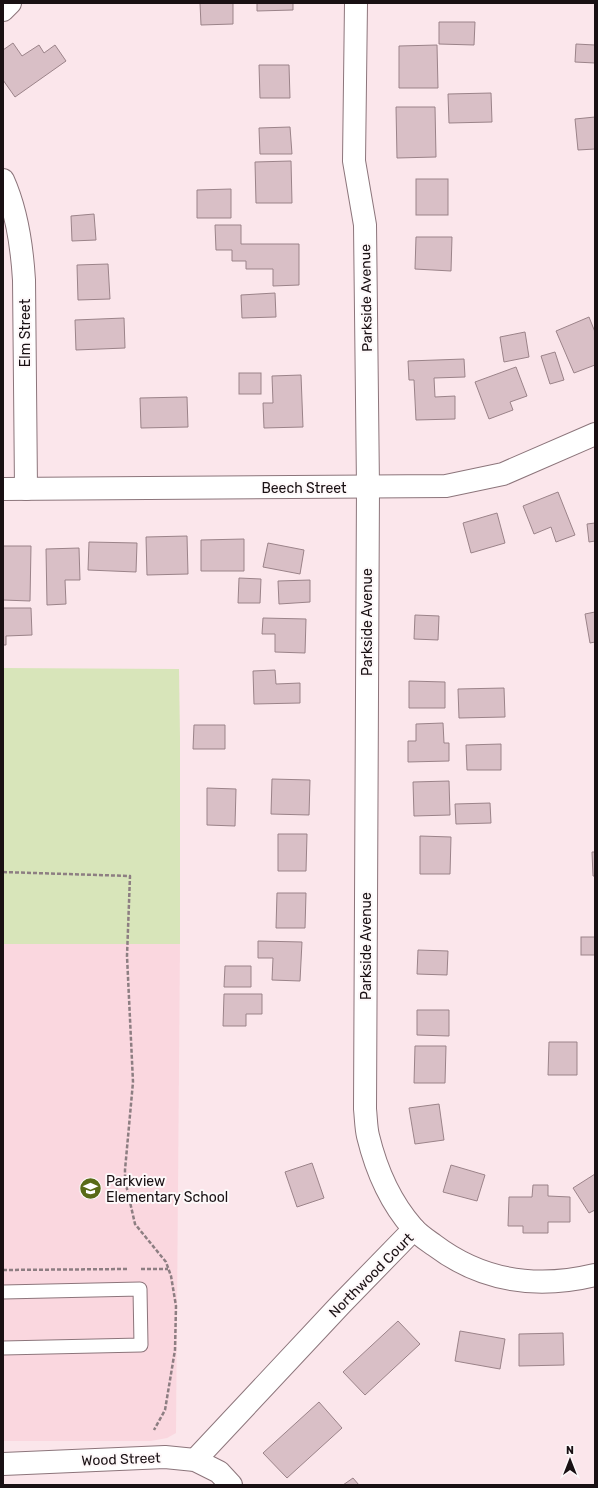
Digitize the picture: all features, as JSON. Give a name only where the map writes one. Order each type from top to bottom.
[{"type":"street","points":[[3,10],[10,3]]},
{"type":"street","name":"Parkside Avenue","points":[[356,3],[354,161],[365,225],[368,487],[365,1109],[368,1135],[376,1163],[386,1186],[400,1211],[414,1229]]},
{"type":"street","name":"Elm Street","points":[[3,180],[15,216],[22,250],[24,280],[26,489]]},
{"type":"street","name":"Beech Street","points":[[3,489],[446,486],[503,474],[595,434]]},
{"type":"street","name":"Northwood Court","points":[[195,1460],[341,1304],[414,1229],[445,1253],[502,1278],[537,1282],[572,1280],[595,1275]]},
{"type":"street","name":"Wood Street","points":[[3,1464],[165,1457],[195,1460],[219,1472],[231,1485]]},
{"type":"lane","points":[[3,1292],[140,1289],[141,1345],[3,1348]]},
{"type":"path","points":[[3,872],[130,876],[127,956],[133,1082],[125,1170],[126,1180],[135,1224],[166,1262],[171,1276],[176,1306],[175,1350],[165,1410],[154,1430]]},
{"type":"path","points":[[3,1270],[128,1269]]},
{"type":"path","points":[[136,1269],[168,1269]]},
{"type":"shaded area","name":"Parkview Elementary School","points":[[3,944],[180,944],[176,1433],[167,1438],[151,1441],[3,1441]]},
{"type":"green space","points":[[3,668],[179,669],[180,944],[3,944]]},
{"type":"building","points":[[200,3],[233,3],[233,24],[201,25]]},
{"type":"building","points":[[257,3],[293,3],[293,10],[257,11]]},
{"type":"building","points":[[439,22],[475,22],[474,45],[439,44]]},
{"type":"building","points":[[13,43],[22,56],[39,45],[44,53],[55,45],[66,61],[15,97],[3,80],[3,50]]},
{"type":"building","points":[[576,44],[595,45],[595,63],[575,62]]},
{"type":"building","points":[[437,45],[438,88],[399,88],[399,46]]},
{"type":"building","points":[[259,65],[289,65],[290,98],[260,98]]},
{"type":"building","points":[[491,93],[492,122],[449,123],[448,94]]},
{"type":"building","points":[[396,107],[435,107],[436,157],[397,158]]},
{"type":"building","points":[[595,117],[595,149],[578,150],[575,119]]},
{"type":"building","points":[[290,127],[292,154],[260,154],[259,128]]},
{"type":"building","points":[[291,161],[292,203],[256,203],[255,162]]},
{"type":"building","points":[[416,179],[448,179],[448,215],[416,215]]},
{"type":"building","points":[[231,189],[231,218],[197,218],[197,190]]},
{"type":"building","points":[[94,214],[96,240],[72,241],[71,216]]},
{"type":"building","points":[[215,225],[241,225],[241,244],[299,244],[299,285],[273,286],[273,269],[246,269],[246,261],[232,261],[232,250],[216,250]]},
{"type":"building","points":[[416,237],[452,237],[451,271],[415,269]]},
{"type":"building","points":[[108,264],[110,299],[78,300],[77,265]]},
{"type":"building","points":[[275,293],[276,317],[242,318],[241,295]]},
{"type":"building","points":[[589,317],[595,332],[595,365],[574,373],[556,331]]},
{"type":"building","points":[[124,318],[125,348],[76,350],[75,320]]},
{"type":"building","points":[[525,332],[529,357],[504,362],[500,337]]},
{"type":"building","points":[[555,352],[564,380],[550,384],[541,356]]},
{"type":"building","points":[[464,359],[465,377],[434,378],[435,397],[455,396],[455,419],[416,420],[414,380],[409,380],[408,361]]},
{"type":"building","points":[[516,367],[527,396],[510,402],[513,410],[489,419],[475,382]]},
{"type":"building","points":[[239,373],[261,373],[261,394],[239,394]]},
{"type":"building","points":[[301,375],[303,427],[264,428],[263,403],[273,403],[272,376]]},
{"type":"building","points":[[187,397],[188,427],[141,428],[140,398]]},
{"type":"building","points":[[558,492],[575,535],[556,542],[551,527],[534,534],[523,506]]},
{"type":"building","points":[[497,513],[505,543],[471,553],[463,523]]},
{"type":"building","points":[[595,523],[595,541],[589,542],[587,524]]},
{"type":"building","points":[[187,536],[188,574],[147,575],[146,537]]},
{"type":"building","points":[[244,539],[244,571],[201,571],[201,540]]},
{"type":"building","points":[[89,542],[137,543],[136,572],[88,570]]},
{"type":"building","points":[[268,543],[304,550],[300,574],[263,567]]},
{"type":"building","points":[[3,546],[31,546],[30,601],[3,600]]},
{"type":"building","points":[[79,548],[80,580],[65,580],[66,604],[47,605],[46,549]]},
{"type":"building","points":[[239,578],[261,579],[260,603],[238,603]]},
{"type":"building","points":[[310,580],[310,602],[279,604],[278,581]]},
{"type":"building","points":[[3,608],[31,608],[32,635],[6,636],[6,645],[3,645]]},
{"type":"building","points":[[595,612],[595,642],[590,643],[585,614]]},
{"type":"building","points":[[415,615],[439,616],[438,640],[414,639]]},
{"type":"building","points":[[263,618],[306,619],[305,653],[275,652],[275,634],[262,634]]},
{"type":"building","points":[[275,670],[276,684],[300,683],[300,703],[254,704],[253,671]]},
{"type":"building","points":[[409,681],[445,682],[445,708],[409,708]]},
{"type":"building","points":[[504,688],[505,717],[459,718],[458,689]]},
{"type":"building","points":[[443,723],[444,743],[449,743],[449,761],[408,762],[408,741],[416,741],[416,724]]},
{"type":"building","points":[[194,725],[225,725],[225,749],[193,749]]},
{"type":"building","points":[[501,744],[501,770],[467,770],[466,745]]},
{"type":"building","points":[[272,779],[310,780],[309,815],[271,814]]},
{"type":"building","points":[[449,781],[450,815],[414,816],[413,782]]},
{"type":"building","points":[[207,788],[236,789],[235,826],[207,825]]},
{"type":"building","points":[[490,803],[491,823],[456,824],[455,804]]},
{"type":"building","points":[[278,834],[307,834],[306,871],[278,871]]},
{"type":"building","points":[[420,836],[451,837],[450,874],[420,874]]},
{"type":"building","points":[[592,852],[595,852],[595,876],[593,876]]},
{"type":"building","points":[[277,893],[306,893],[305,928],[276,928]]},
{"type":"building","points":[[581,937],[595,937],[595,955],[581,955]]},
{"type":"building","points":[[258,941],[302,942],[300,981],[272,980],[273,958],[258,958]]},
{"type":"building","points":[[418,950],[448,951],[447,975],[417,974]]},
{"type":"building","points":[[225,966],[251,966],[251,987],[224,987]]},
{"type":"building","points":[[224,994],[262,994],[262,1014],[246,1014],[246,1026],[223,1026]]},
{"type":"building","points":[[417,1010],[449,1010],[449,1036],[417,1035]]},
{"type":"building","points":[[549,1042],[577,1042],[577,1075],[548,1075]]},
{"type":"building","points":[[415,1046],[446,1046],[445,1083],[414,1083]]},
{"type":"building","points":[[439,1104],[444,1140],[415,1144],[409,1108]]},
{"type":"building","points":[[312,1163],[324,1198],[297,1207],[285,1172]]},
{"type":"building","points":[[451,1165],[485,1175],[477,1201],[443,1192]]},
{"type":"building","points":[[595,1174],[595,1210],[589,1213],[573,1188]]},
{"type":"building","points":[[533,1185],[548,1185],[548,1196],[570,1197],[570,1222],[548,1222],[548,1233],[523,1233],[523,1226],[508,1226],[509,1197],[532,1197]]},
{"type":"building","points":[[398,1321],[420,1344],[365,1395],[343,1372]]},
{"type":"building","points":[[460,1331],[505,1339],[500,1369],[455,1361]]},
{"type":"building","points":[[563,1333],[564,1365],[519,1366],[519,1334]]},
{"type":"building","points":[[319,1402],[342,1428],[287,1478],[263,1453]]},
{"type":"building","points":[[353,1478],[359,1485],[343,1485]]},
{"type":"place","name":"Parkview Elementary School","points":[[91,1189]]}]
